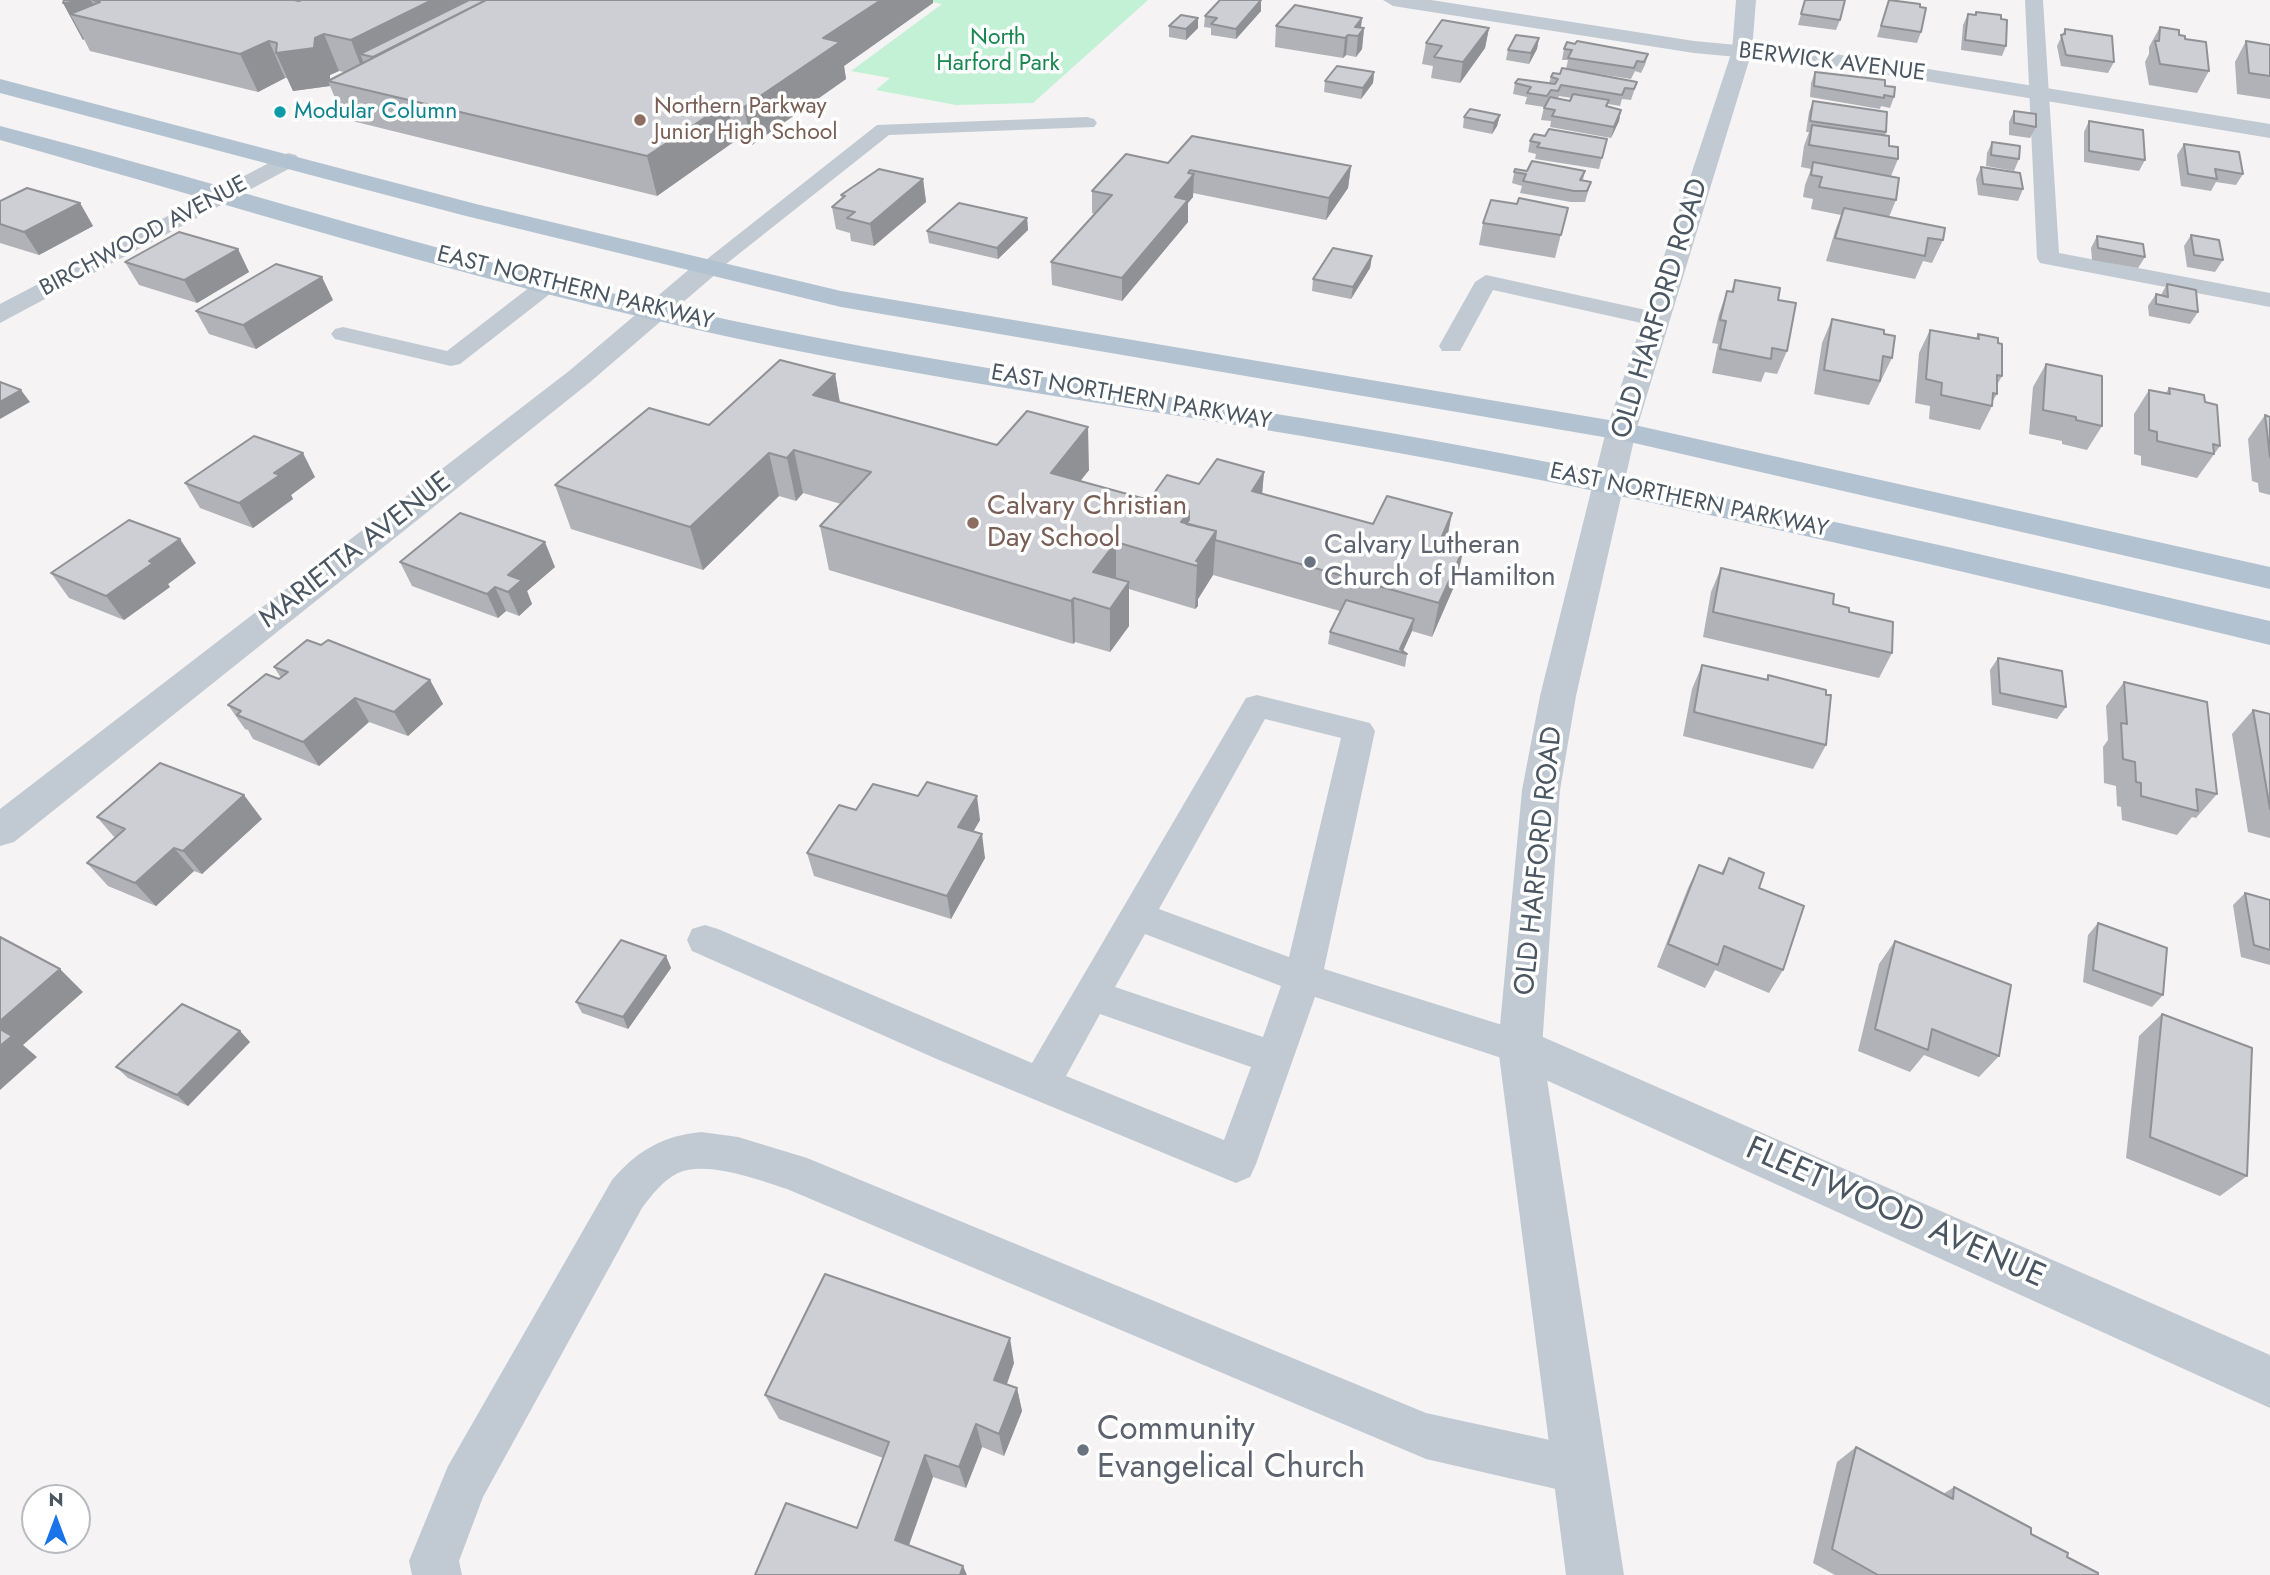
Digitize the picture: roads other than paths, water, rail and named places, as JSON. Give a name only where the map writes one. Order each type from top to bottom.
[{"type":"main road","name":"EAST NORTHERN PARKWAY","points":[[0,86],[471,210],[841,299],[1621,431],[2270,578]]},
{"type":"main road","name":"EAST NORTHERN PARKWAY","points":[[0,133],[657,313],[870,354],[1324,430],[1610,484],[1877,540],[2270,633]]},
{"type":"street","name":"BERWICK AVENUE","points":[[1393,0],[1437,4],[1694,47],[1835,60],[2270,131]]},
{"type":"street","name":"OLD HARFORD ROAD","points":[[1595,1575],[1520,1047],[1542,790],[1558,696],[1621,431],[1742,51],[1746,0]]},
{"type":"street","name":"BIRCHWOOD AVENUE","points":[[0,315],[288,160]]},
{"type":"street","name":"MARIETTA AVENUE","points":[[0,831],[657,313],[708,267]]},
{"type":"street","name":"FLEETWOOD AVENUE","points":[[1520,1047],[2270,1382]]},
{"type":"lane","points":[[2034,0],[2048,258],[2270,300]]},
{"type":"lane","points":[[708,267],[884,129],[1087,123]]},
{"type":"lane","points":[[1451,346],[1486,282],[1655,319]]},
{"type":"lane","points":[[342,334],[451,359],[547,285]]},
{"type":"lane","points":[[705,940],[1041,1084],[1236,1164],[1303,978],[1359,730],[1257,706],[1041,1084]]},
{"type":"lane","points":[[1136,916],[1303,978],[1520,1047]]},
{"type":"lane","points":[[1091,995],[1274,1058]]},
{"type":"lane","points":[[437,1575],[434,1561],[465,1483],[627,1195],[649,1169],[674,1155],[702,1151],[728,1152],[792,1172],[1426,1436],[1582,1471]]},
{"type":"place","name":"Modular Column","points":[[280,112]]},
{"type":"place","name":"Northern Parkway Junior High School","points":[[640,120]]},
{"type":"place","name":"Calvary Christian Day School","points":[[973,523]]},
{"type":"place","name":"Calvary Lutheran Church of Hamilton","points":[[1310,562]]},
{"type":"place","name":"Community Evangelical Church","points":[[1083,1450]]},
{"type":"park label","name":"North Harford Park","points":[[998,51]]}]
